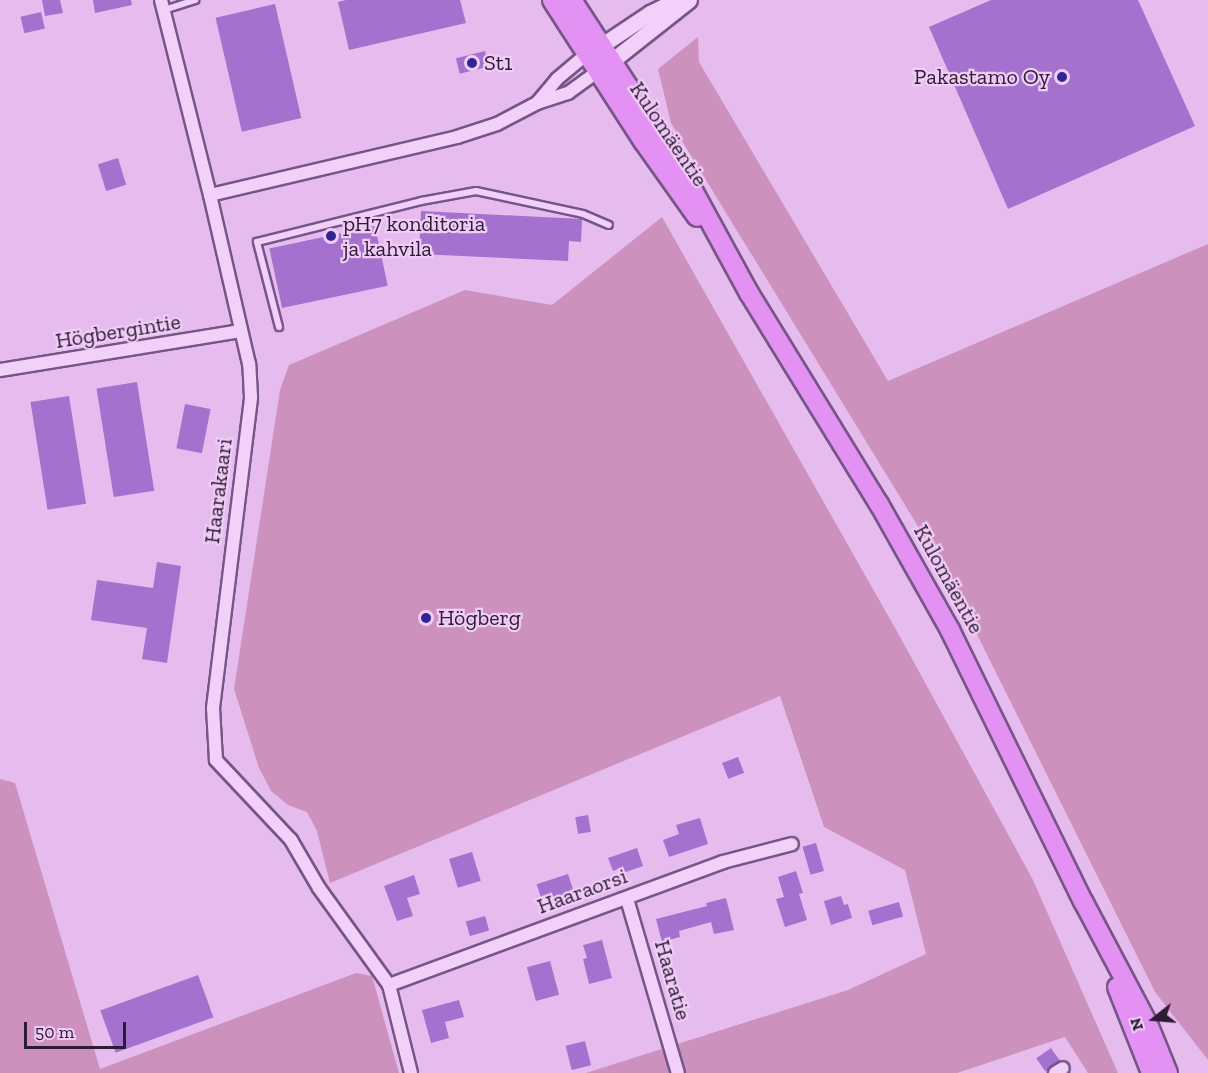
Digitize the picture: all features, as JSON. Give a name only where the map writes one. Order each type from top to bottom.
[{"type":"main road","name":"Kulomäentie","points":[[552,0],[594,49],[677,161],[750,292],[879,504],[950,630],[1083,901],[1148,1024],[1168,1073]]},
{"type":"main road","name":"Kulomäentie","points":[[572,0],[594,49]]},
{"type":"main road","name":"Kulomäentie","points":[[1083,901],[1151,1073]]},
{"type":"street","points":[[537,103],[557,79],[594,49],[650,13],[677,0]]},
{"type":"street","points":[[210,195],[457,137],[497,124],[537,103],[568,93],[689,0]]},
{"type":"street","name":"Haarakaari","points":[[162,5],[210,195],[249,364],[251,397],[213,708],[216,760],[291,840],[319,888],[389,985],[411,1073]]},
{"type":"street","name":"Högbergintie","points":[[0,370],[241,331]]},
{"type":"street","name":"Haaraorsi","points":[[389,985],[723,862],[792,844]]},
{"type":"street","name":"Haaratie","points":[[627,899],[678,1073]]},
{"type":"lane","points":[[162,5],[195,0]]},
{"type":"lane","points":[[279,327],[257,242],[421,201],[476,191],[583,214],[609,225]]},
{"type":"shaded area","points":[[698,37],[699,62],[888,381],[1208,244],[1208,1060],[1155,992],[946,572],[671,123],[658,69]]},
{"type":"shaded area","points":[[662,217],[899,635],[1033,880],[1118,1073],[1088,1073],[1065,1037],[957,1073],[586,1073],[848,990],[926,954],[905,870],[824,827],[780,696],[330,883],[317,831],[307,812],[288,805],[271,791],[259,768],[234,689],[280,390],[289,365],[465,290],[552,305]]},
{"type":"shaded area","points":[[0,779],[15,783],[100,1069],[356,973],[372,976],[399,1073],[0,1073]]},
{"type":"building","points":[[42,0],[60,0],[63,13],[45,16]]},
{"type":"building","points":[[93,0],[131,0],[132,5],[95,13]]},
{"type":"building","points":[[346,0],[460,0],[466,23],[349,50],[338,2]]},
{"type":"building","name":"Pakastamo Oy","points":[[991,0],[1138,0],[1195,126],[1008,209],[929,27]]},
{"type":"building","points":[[275,4],[301,118],[242,132],[216,18]]},
{"type":"building","points":[[41,12],[45,29],[24,33],[21,17]]},
{"type":"building","points":[[485,51],[489,67],[460,74],[456,58]]},
{"type":"building","points":[[118,158],[126,185],[106,191],[98,164]]},
{"type":"building","points":[[421,211],[582,219],[581,242],[569,241],[568,261],[419,254]]},
{"type":"building","points":[[375,226],[388,286],[282,308],[269,248]]},
{"type":"building","points":[[137,382],[154,491],[114,497],[97,388]]},
{"type":"building","points":[[69,396],[86,504],[48,510],[30,402]]},
{"type":"building","points":[[185,404],[211,409],[202,453],[176,448]]},
{"type":"building","points":[[157,562],[181,566],[167,663],[142,659],[147,628],[91,620],[97,580],[153,588]]},
{"type":"building","points":[[738,757],[744,773],[728,779],[722,763]]},
{"type":"building","points":[[588,815],[591,832],[578,834],[575,817]]},
{"type":"building","points":[[700,818],[708,844],[669,857],[663,840],[679,834],[676,825]]},
{"type":"building","points":[[816,843],[824,871],[811,875],[803,847]]},
{"type":"building","points":[[637,848],[643,866],[623,873],[621,868],[613,871],[608,858]]},
{"type":"building","points":[[472,852],[481,881],[458,888],[449,859]]},
{"type":"building","points":[[796,871],[803,893],[799,894],[807,920],[785,927],[776,899],[784,897],[778,877]]},
{"type":"building","points":[[568,874],[574,892],[542,902],[537,884]]},
{"type":"building","points":[[414,875],[420,894],[407,898],[413,916],[397,921],[384,886]]},
{"type":"building","points":[[841,896],[844,905],[848,904],[852,918],[831,925],[824,901]]},
{"type":"building","points":[[726,898],[734,930],[714,934],[711,922],[679,931],[680,937],[662,942],[656,919],[707,906],[706,903]]},
{"type":"building","points":[[899,902],[903,916],[872,925],[868,911]]},
{"type":"building","points":[[485,916],[489,930],[470,936],[466,922]]},
{"type":"building","points":[[602,940],[612,978],[589,984],[583,959],[587,958],[583,945]]},
{"type":"building","points":[[550,961],[559,995],[536,1001],[527,967]]},
{"type":"building","points":[[198,975],[213,1017],[116,1053],[100,1011]]},
{"type":"building","points":[[459,1000],[464,1017],[445,1022],[449,1038],[431,1043],[422,1010]]},
{"type":"building","points":[[585,1041],[591,1065],[572,1070],[566,1046]]},
{"type":"building","points":[[1051,1048],[1060,1061],[1045,1071],[1036,1058]]},
{"type":"place","name":"St1","points":[[472,63]]},
{"type":"place","name":"Pakastamo Oy","points":[[1062,77]]},
{"type":"place","name":"pH7 konditoria ja kahvila","points":[[331,236]]},
{"type":"place","name":"Högberg","points":[[426,618]]}]
